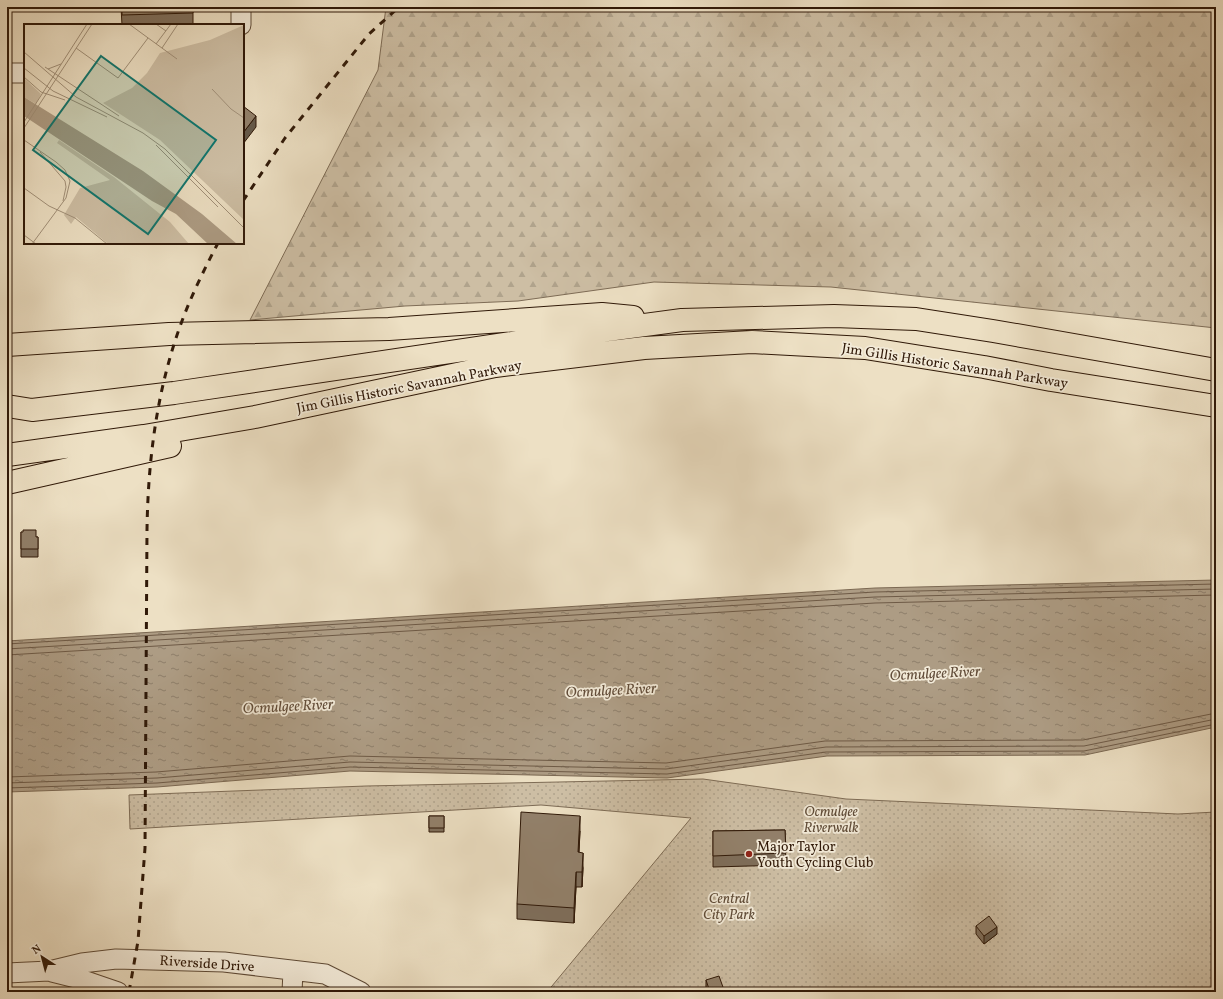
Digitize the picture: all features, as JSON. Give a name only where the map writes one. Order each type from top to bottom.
[{"type":"highway","points":[[7,345],[169,334],[389,329],[602,314],[682,320]]},
{"type":"highway","name":"Jim Gillis Historic Savannah Parkway","points":[[7,406],[32,410],[174,393],[574,334],[682,320],[834,316],[916,319],[993,330],[1216,370]]},
{"type":"highway","name":"Jim Gillis Historic Savannah Parkway","points":[[7,455],[144,436],[255,417],[495,366],[644,348],[752,342],[865,348],[984,367],[1051,380],[1216,406]]},
{"type":"highway","points":[[7,483],[179,444],[255,417]]},
{"type":"street","points":[[241,24],[242,7]]},
{"type":"street","points":[[7,72],[24,72]]},
{"type":"street","name":"Riverside Drive","points":[[7,973],[49,971],[82,963],[116,959],[224,962],[325,974],[361,992]]},
{"type":"street","name":"Riverside Drive","points":[[49,971],[80,979],[118,992]]},
{"type":"street","points":[[292,992],[294,971]]},
{"type":"green space","points":[[386,7],[1216,7],[1216,328],[831,287],[654,282],[518,301],[405,306],[250,320],[378,70]]},
{"type":"green space","name":"Central City Park","points":[[703,779],[846,799],[1178,814],[1216,812],[1216,992],[547,992],[691,818],[541,805],[130,829],[129,795],[366,786]]},
{"type":"water","name":"Ocmulgee River","points":[[1216,580],[1216,727],[1085,755],[827,756],[667,778],[350,771],[157,787],[7,792],[7,641],[875,588]]},
{"type":"building","points":[[122,7],[193,7],[193,13],[122,15]]},
{"type":"building","points":[[244,107],[256,116],[244,132]]},
{"type":"building","points":[[23,530],[36,530],[36,537],[38,537],[38,549],[21,549],[21,532],[23,532]]},
{"type":"building","points":[[521,812],[580,816],[578,852],[583,853],[582,872],[576,872],[574,908],[517,904]]},
{"type":"building","points":[[429,816],[444,816],[444,828],[429,828]]},
{"type":"building","points":[[785,830],[786,853],[713,856],[713,831]]},
{"type":"building","points":[[989,916],[997,927],[984,936],[976,926]]},
{"type":"building","points":[[719,976],[724,990],[710,992],[706,980]]},
{"type":"railway","points":[[244,200],[285,138],[369,34],[399,7]]},
{"type":"railway","points":[[129,992],[138,941],[145,848],[147,530],[149,477],[152,450],[160,398],[173,346],[190,301],[218,244]]},
{"type":"place","name":"Major Taylor Youth Cycling Club","points":[[749,854]]},
{"type":"park label","name":"Ocmulgee Riverwalk","points":[[831,820]]}]
